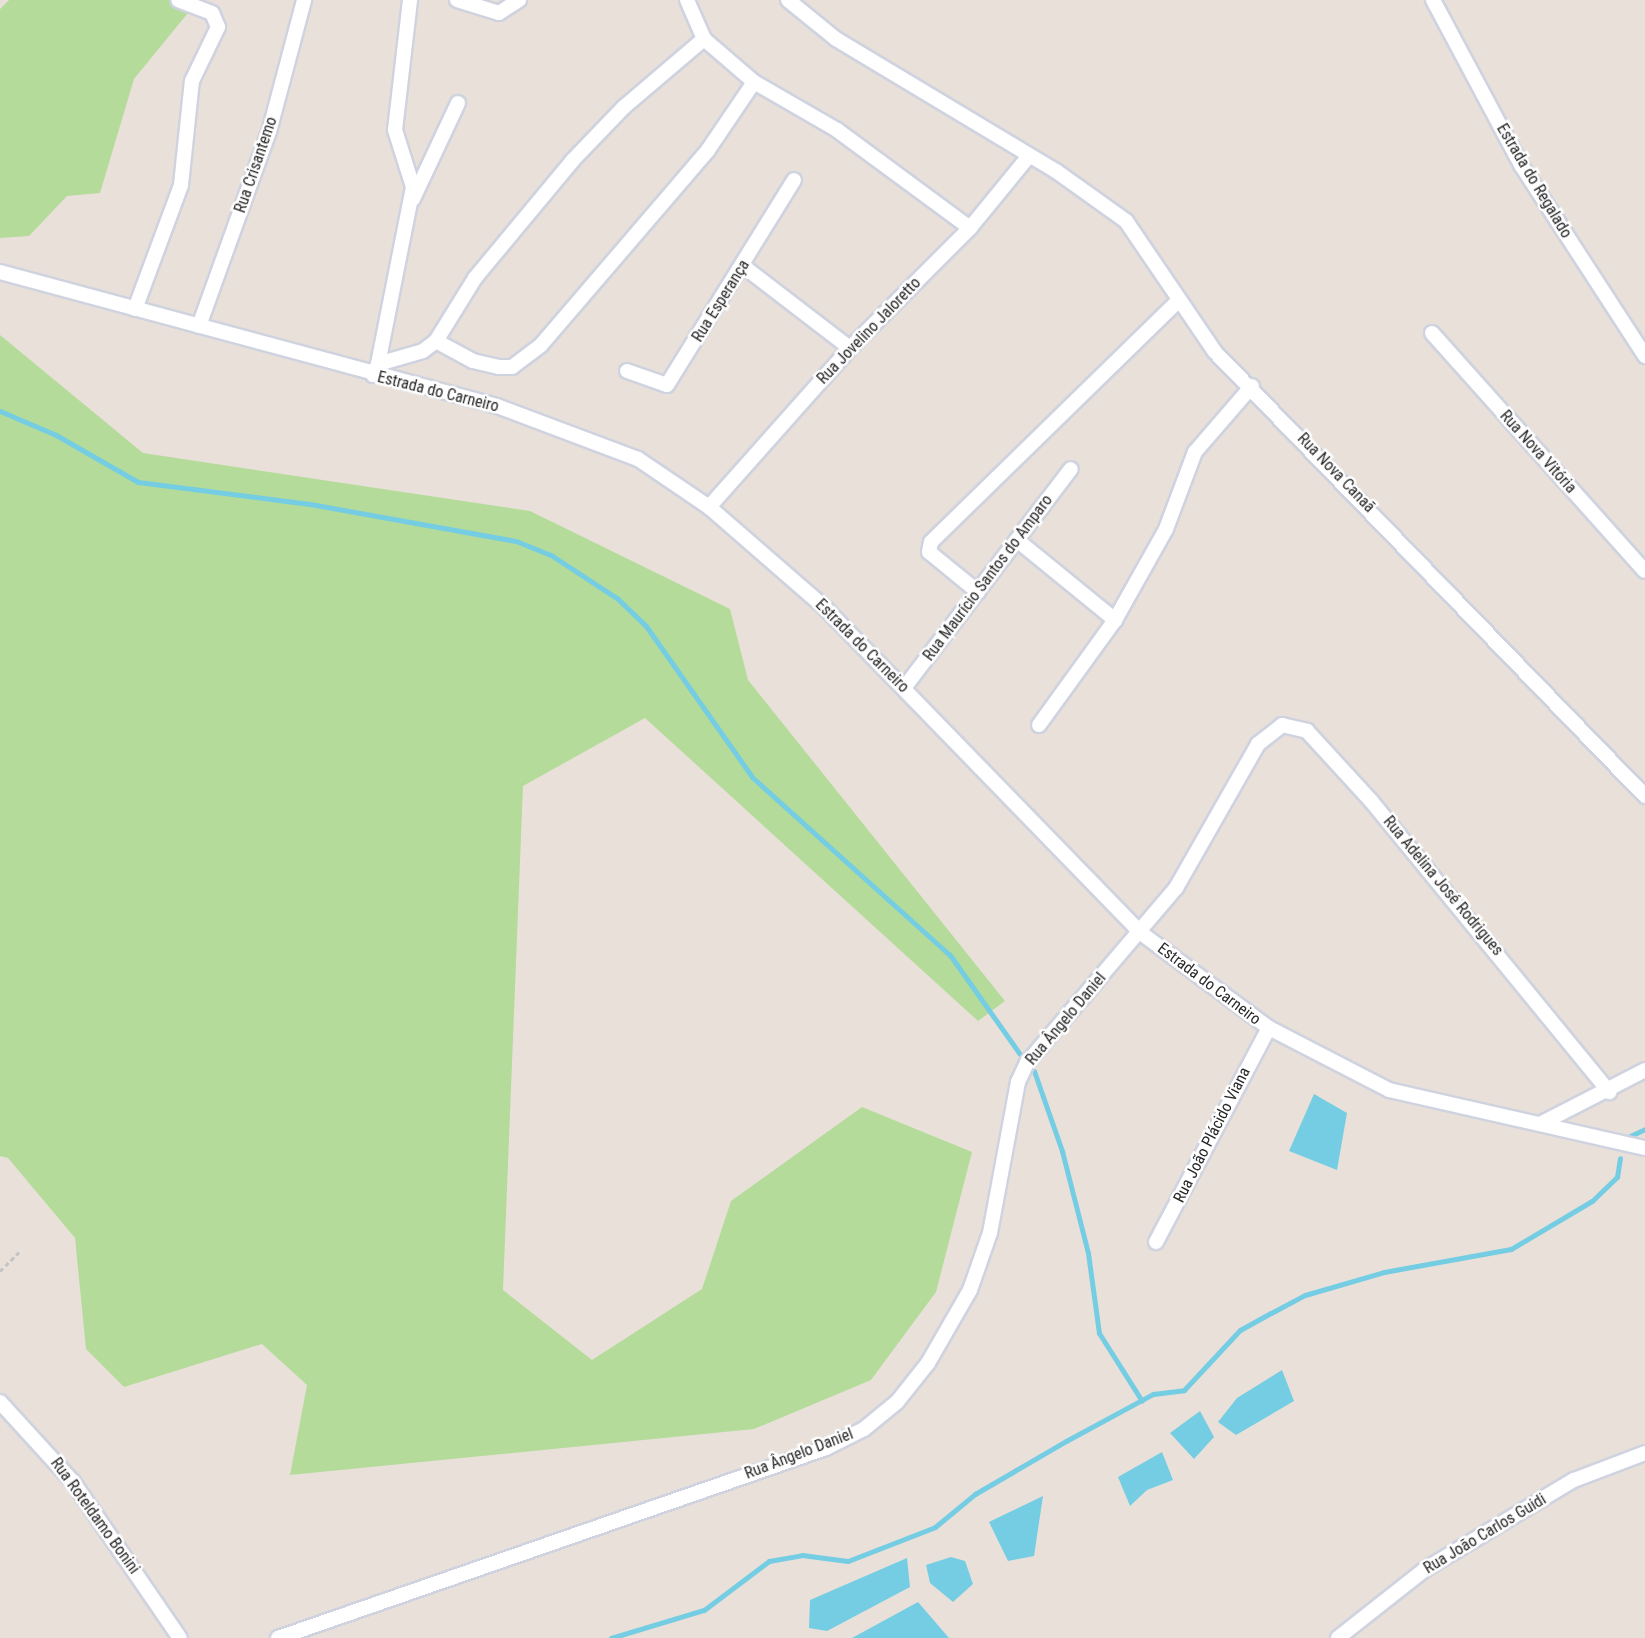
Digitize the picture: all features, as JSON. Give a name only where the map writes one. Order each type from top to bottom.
[{"type":"street","points":[[135,309],[181,185],[192,81],[218,27],[212,13],[178,0]]},
{"type":"street","name":"Rua Crisantemo","points":[[199,326],[269,132],[304,0]]},
{"type":"street","points":[[375,369],[411,203],[412,179],[395,130],[410,0]]},
{"type":"street","points":[[457,0],[499,13],[519,0]]},
{"type":"street","points":[[687,0],[704,39],[754,82],[837,130],[970,228]]},
{"type":"street","name":"Rua Nova Canaã","points":[[788,0],[836,39],[1029,156],[1126,221],[1178,302],[1215,352],[1252,386],[1645,796]]},
{"type":"street","name":"Estrada do Regalado","points":[[1432,0],[1521,165],[1645,357]]},
{"type":"street","points":[[375,369],[423,351],[436,341],[475,278],[572,161],[624,107],[704,39]]},
{"type":"street","points":[[436,341],[473,361],[499,368],[512,367],[541,345],[708,150],[754,82]]},
{"type":"street","points":[[411,203],[458,103]]},
{"type":"street","name":"Rua Jovelino Jaloretto","points":[[709,507],[850,348],[970,228],[1029,156]]},
{"type":"street","name":"Rua Esperança","points":[[627,371],[667,384],[743,266],[794,180]]},
{"type":"street","points":[[743,266],[850,348]]},
{"type":"street","name":"Estrada do Carneiro","points":[[0,272],[199,326],[375,369],[497,406],[638,459],[709,507],[825,608],[1141,933],[1269,1028],[1389,1090],[1645,1148]]},
{"type":"street","points":[[978,592],[929,552],[931,542],[1178,302]]},
{"type":"street","name":"Rua Nova Vitória","points":[[1432,333],[1645,571]]},
{"type":"street","points":[[1039,725],[1115,620],[1166,529],[1196,452],[1252,386]]},
{"type":"street","name":"Rua Maurício Santos do Amparo","points":[[904,688],[1071,469]]},
{"type":"street","points":[[1017,540],[1115,620]]},
{"type":"street","name":"Rua Adelina José Rodrigues","points":[[1258,744],[1282,725],[1307,731],[1483,933],[1609,1092]]},
{"type":"street","name":"Rua Ângelo Daniel","points":[[278,1638],[826,1448],[888,1409],[928,1363],[970,1290],[990,1233],[1018,1082],[1027,1063],[1141,933],[1176,888],[1258,744]]},
{"type":"street","name":"Rua João Plácido Viana","points":[[1155,1242],[1269,1028]]},
{"type":"street","points":[[1542,1123],[1609,1092],[1645,1071]]},
{"type":"street","name":"Rua Roteldamo Bonini","points":[[0,1402],[73,1482],[180,1638]]},
{"type":"street","name":"Rua João Carlos Guidi","points":[[1338,1638],[1424,1570],[1574,1480],[1645,1453]]},
{"type":"path","points":[[0,1271],[20,1251]]},
{"type":"green space","points":[[9,0],[180,0],[192,8],[134,79],[100,193],[67,196],[29,236],[0,238],[0,9]]},
{"type":"green space","points":[[0,335],[143,453],[530,511],[730,609],[748,680],[1005,1001],[978,1021],[645,718],[523,786],[503,1290],[592,1360],[702,1289],[731,1201],[862,1107],[972,1152],[936,1292],[871,1380],[754,1429],[290,1475],[307,1385],[262,1344],[124,1387],[86,1349],[75,1238],[8,1158],[0,1156]]},
{"type":"water","points":[[1314,1094],[1347,1113],[1337,1170],[1289,1151]]},
{"type":"water","points":[[1282,1370],[1294,1401],[1236,1435],[1218,1422],[1237,1398]]},
{"type":"water","points":[[1200,1411],[1214,1437],[1194,1459],[1170,1433]]},
{"type":"water","points":[[1162,1452],[1173,1480],[1147,1490],[1130,1506],[1118,1477]]},
{"type":"water","points":[[1043,1496],[1034,1556],[1008,1561],[989,1522]]},
{"type":"water","points":[[951,1557],[965,1561],[973,1584],[953,1602],[930,1583],[926,1565]]},
{"type":"water","points":[[907,1558],[910,1587],[827,1631],[809,1628],[810,1600]]},
{"type":"water","points":[[918,1602],[949,1638],[852,1638]]},
{"type":"waterway","points":[[0,411],[56,435],[138,482],[310,504],[516,541],[551,555],[618,599],[646,626],[752,777],[950,955],[1022,1057]]},
{"type":"waterway","points":[[1034,1071],[1062,1151],[1088,1253],[1099,1333],[1142,1401]]},
{"type":"waterway","points":[[1628,1137],[1645,1129]]},
{"type":"waterway","points":[[611,1638],[704,1610],[769,1561],[802,1555],[848,1561],[935,1527],[975,1494],[1066,1441],[1153,1394],[1184,1390],[1240,1330],[1271,1313],[1305,1295],[1384,1272],[1511,1249],[1592,1201],[1617,1177],[1620,1158]]}]
